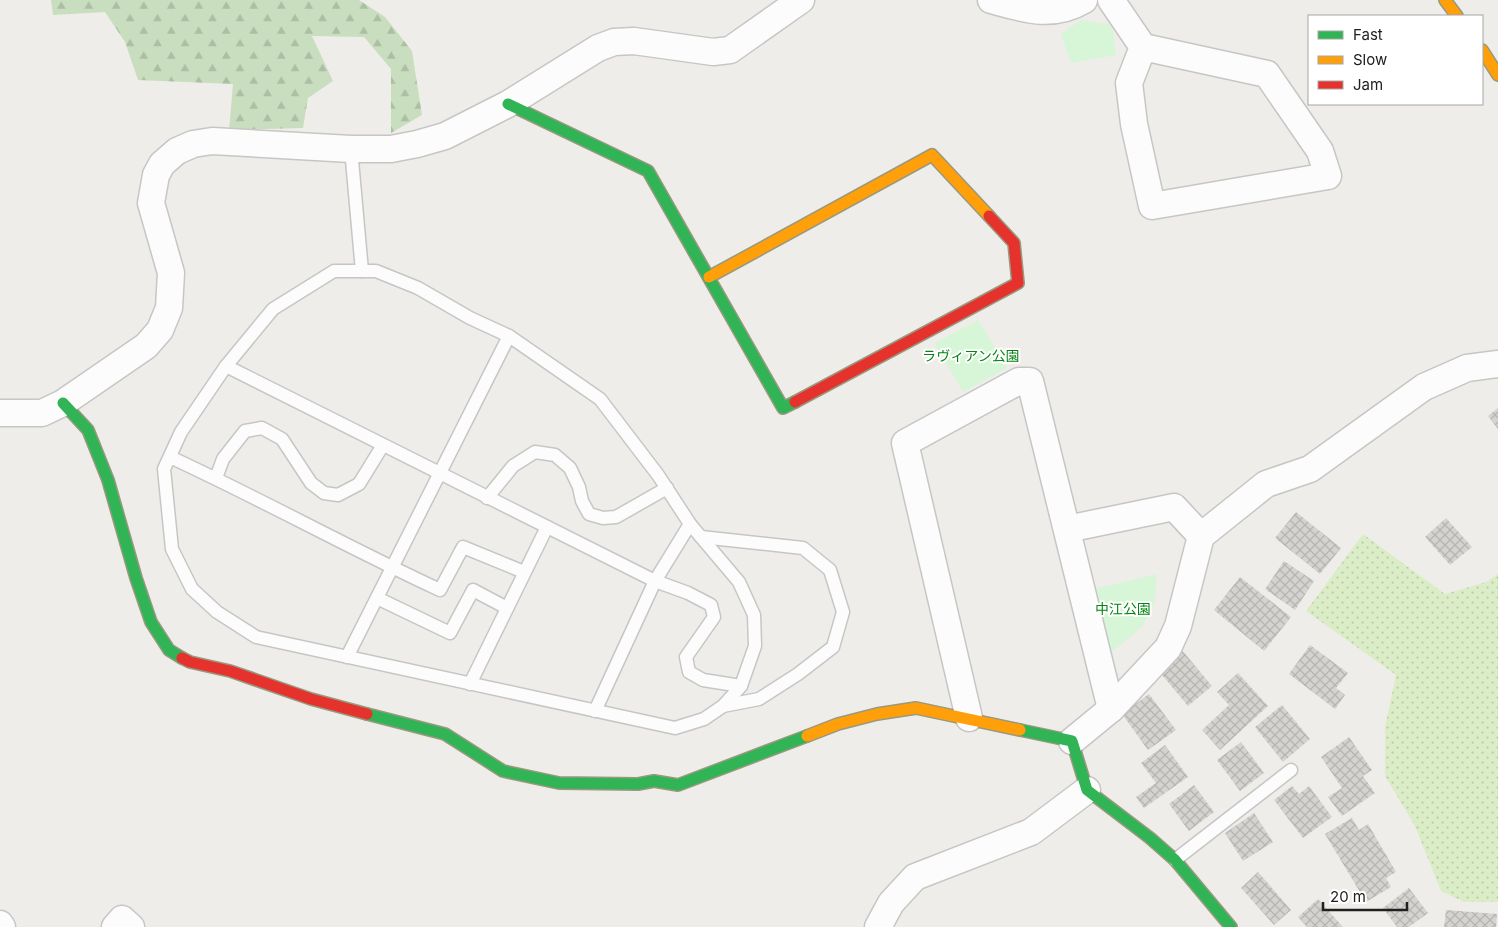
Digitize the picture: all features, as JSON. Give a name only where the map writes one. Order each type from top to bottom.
[{"type":"street","points":[[0,413],[42,413],[63,403],[146,346],[160,330],[169,308],[171,273],[151,203],[156,175],[162,164],[177,152],[194,144],[212,141],[351,149],[391,149],[417,144],[445,136],[508,104],[598,48],[614,42],[634,41],[713,52],[730,50],[801,0]]},
{"type":"street","points":[[991,0],[1030,11],[1053,12],[1076,5],[1084,0]]},
{"type":"street","points":[[1111,0],[1143,47],[1267,74],[1320,151],[1328,176],[1152,206],[1134,124],[1129,83],[1143,47]]},
{"type":"street","points":[[1445,0],[1456,15]]},
{"type":"street","points":[[1483,52],[1498,75]]},
{"type":"street","points":[[508,104],[648,171],[783,408],[1018,283],[1014,243],[932,155],[709,277]]},
{"type":"street","points":[[1072,741],[1111,709],[1168,648],[1178,626],[1201,536],[1266,484],[1310,468],[1424,387],[1467,368],[1498,364]]},
{"type":"street","points":[[969,718],[905,443],[1019,382],[1030,381],[1111,709]]},
{"type":"street","points":[[63,403],[88,430],[108,480],[136,578],[151,622],[169,650],[190,662],[230,671],[311,700],[445,734],[504,771],[559,782],[638,784],[654,781],[678,785],[838,724],[877,714],[916,708],[1072,741]]},
{"type":"street","points":[[1067,529],[1174,507],[1201,536]]},
{"type":"street","points":[[1072,741],[1087,790],[1150,838],[1175,860],[1231,927]]},
{"type":"street","points":[[878,927],[891,903],[915,877],[1031,832],[1087,790]]},
{"type":"street","points":[[114,927],[122,919],[131,927]]},
{"type":"lane","points":[[351,149],[362,271]]},
{"type":"lane","points":[[334,271],[362,271],[376,271],[418,288],[470,318],[509,336],[600,399],[667,488],[690,524],[739,582],[754,615],[755,646],[741,686],[722,706],[704,719],[675,728],[256,637],[217,612],[192,589],[172,549],[164,469],[181,432],[226,366],[273,309],[334,271]]},
{"type":"lane","points":[[347,657],[509,336]]},
{"type":"lane","points":[[226,366],[655,581],[688,593],[711,605],[714,617],[686,657],[689,672],[703,680],[741,686]]},
{"type":"lane","points":[[216,478],[223,459],[245,431],[262,428],[282,439],[311,483],[324,493],[338,495],[359,484],[383,445]]},
{"type":"lane","points":[[487,498],[513,466],[535,452],[555,455],[570,468],[579,487],[582,501],[589,514],[603,518],[616,517],[667,488]]},
{"type":"lane","points":[[170,457],[440,590],[463,547],[524,572]]},
{"type":"lane","points":[[595,711],[655,581],[690,524]]},
{"type":"lane","points":[[470,684],[546,527]]},
{"type":"lane","points":[[701,537],[803,548],[830,570],[843,612],[833,647],[798,674],[759,699],[722,706]]},
{"type":"lane","points":[[377,598],[450,633],[472,590],[507,608]]},
{"type":"lane","points":[[1175,860],[1290,770]]},
{"type":"green space","points":[[51,0],[359,0],[385,17],[412,51],[422,115],[391,133],[391,69],[364,37],[312,36],[333,81],[308,98],[303,128],[229,130],[233,84],[138,80],[125,42],[105,12],[53,15]]},
{"type":"green space","points":[[1081,20],[1112,25],[1116,55],[1071,63],[1061,34]]},
{"type":"green space","name":"ラヴィアン公園","points":[[978,320],[1007,368],[963,392],[935,343]]},
{"type":"green space","points":[[1363,534],[1445,594],[1486,582],[1498,574],[1498,902],[1464,902],[1441,891],[1415,826],[1385,776],[1385,727],[1396,675],[1306,611]]},
{"type":"green space","name":"中江公園","points":[[1157,574],[1154,604],[1142,627],[1109,654],[1090,590]]},
{"type":"building","points":[[1498,408],[1498,429],[1488,416]]},
{"type":"building","points":[[1296,512],[1341,548],[1320,574],[1275,538]]},
{"type":"building","points":[[1446,518],[1472,547],[1450,565],[1425,537]]},
{"type":"building","points":[[1284,561],[1314,581],[1295,610],[1265,589]]},
{"type":"building","points":[[1240,577],[1291,617],[1264,651],[1214,610]]},
{"type":"building","points":[[1310,645],[1348,673],[1336,688],[1345,695],[1335,709],[1289,674]]},
{"type":"building","points":[[1181,649],[1212,686],[1188,706],[1157,669]]},
{"type":"building","points":[[1238,673],[1268,706],[1220,750],[1202,730],[1229,705],[1217,692]]},
{"type":"building","points":[[1149,694],[1176,730],[1148,750],[1122,714]]},
{"type":"building","points":[[1282,705],[1310,739],[1283,762],[1255,727]]},
{"type":"building","points":[[1349,737],[1372,770],[1363,776],[1375,793],[1342,816],[1328,797],[1342,788],[1321,757]]},
{"type":"building","points":[[1241,742],[1264,773],[1240,791],[1217,760]]},
{"type":"building","points":[[1165,745],[1188,777],[1144,808],[1136,797],[1156,783],[1141,763]]},
{"type":"building","points":[[1194,785],[1214,812],[1189,831],[1169,804]]},
{"type":"building","points":[[1292,786],[1299,794],[1309,786],[1332,817],[1303,838],[1274,800]]},
{"type":"building","points":[[1254,813],[1273,842],[1243,861],[1225,833]]},
{"type":"building","points":[[1352,818],[1359,830],[1368,824],[1396,872],[1386,878],[1391,887],[1366,902],[1325,834]]},
{"type":"building","points":[[1258,872],[1291,910],[1274,925],[1241,888]]},
{"type":"building","points":[[1409,888],[1428,913],[1409,927],[1397,927],[1383,908]]},
{"type":"building","points":[[1318,899],[1343,927],[1307,927],[1298,917]]},
{"type":"building","points":[[1446,910],[1497,914],[1496,927],[1444,927]]},
{"type":"traffic: fast","points":[[508,104],[648,171],[783,408],[795,402]]},
{"type":"traffic: fast","points":[[63,403],[88,430],[108,480],[136,578],[151,622],[169,650],[182,658]]},
{"type":"traffic: fast","points":[[367,714],[445,734],[503,771],[559,783],[638,784],[654,781],[678,785],[807,736]]},
{"type":"traffic: fast","points":[[1020,730],[1072,741],[1087,790],[1150,838],[1175,860],[1231,927]]},
{"type":"traffic: slow","points":[[1445,0],[1456,15]]},
{"type":"traffic: slow","points":[[1483,52],[1498,75]]},
{"type":"traffic: slow","points":[[709,277],[932,155],[989,216]]},
{"type":"traffic: slow","points":[[807,736],[838,724],[877,714],[916,708],[1020,730]]},
{"type":"traffic: jam","points":[[795,402],[1018,283],[1014,243],[989,216]]},
{"type":"traffic: jam","points":[[182,658],[190,662],[230,671],[311,699],[367,714]]}]
